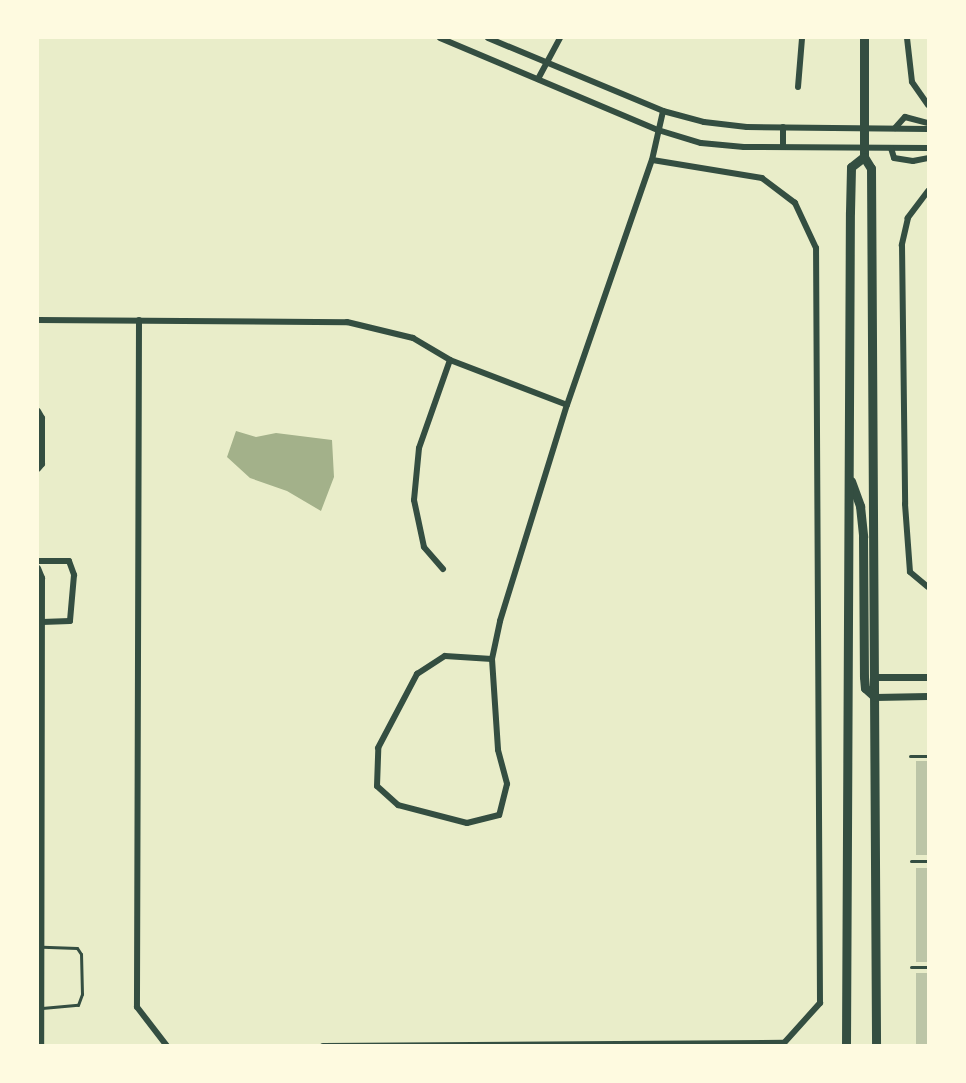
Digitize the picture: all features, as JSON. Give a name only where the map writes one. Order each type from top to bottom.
[{"type":"main road","points":[[864,38],[864,152],[872,168],[876,1046]]},
{"type":"main road","points":[[846,1046],[851,167],[864,152]]},
{"type":"main road","points":[[848,472],[860,506],[863,537],[865,688],[875,697]]},
{"type":"street","points":[[440,38],[658,130],[701,143],[864,152],[891,148],[928,148]]},
{"type":"street","points":[[488,38],[663,111],[728,126],[928,129]]},
{"type":"street","points":[[538,79],[560,38]]},
{"type":"street","points":[[798,87],[802,38]]},
{"type":"street","points":[[907,38],[912,82],[928,105]]},
{"type":"street","points":[[492,659],[445,656],[417,674],[378,748],[377,786],[398,805],[467,823],[499,815],[507,784],[498,750],[492,659],[500,621],[567,405],[652,160],[663,111]]},
{"type":"street","points":[[895,128],[905,117],[928,123]]},
{"type":"street","points":[[783,127],[783,147]]},
{"type":"street","points":[[891,148],[894,158],[913,161],[928,158]]},
{"type":"street","points":[[323,1046],[784,1043],[820,1003],[816,248],[795,203],[762,178],[652,160]]},
{"type":"street","points":[[928,191],[908,218],[902,245],[905,504],[910,572],[928,587]]},
{"type":"street","points":[[38,320],[347,322],[413,338],[450,360],[567,405]]},
{"type":"street","points":[[139,320],[137,1007],[167,1046]]},
{"type":"street","points":[[443,569],[424,547],[414,500],[419,448],[450,360]]},
{"type":"street","points":[[38,411],[42,418],[42,464],[38,470]]},
{"type":"street","points":[[38,561],[69,561],[74,575],[70,621],[42,622]]},
{"type":"street","points":[[38,568],[42,578],[39,716],[41,1046]]},
{"type":"street","points":[[875,677],[928,677]]},
{"type":"street","points":[[875,697],[928,696]]},
{"type":"lane","points":[[910,756],[928,756]]},
{"type":"lane","points":[[911,861],[928,861]]},
{"type":"lane","points":[[40,947],[77,948],[81,954],[82,994],[78,1005],[40,1008]]},
{"type":"lane","points":[[911,968],[928,967]]},
{"type":"shaded area","points":[[236,431],[256,437],[276,433],[332,440],[334,477],[321,511],[287,491],[250,478],[227,457]]},
{"type":"building","points":[[916,761],[928,761],[928,855],[916,855]]},
{"type":"building","points":[[916,868],[928,868],[928,962],[916,962]]},
{"type":"building","points":[[916,973],[928,973],[928,1046],[916,1046]]}]
